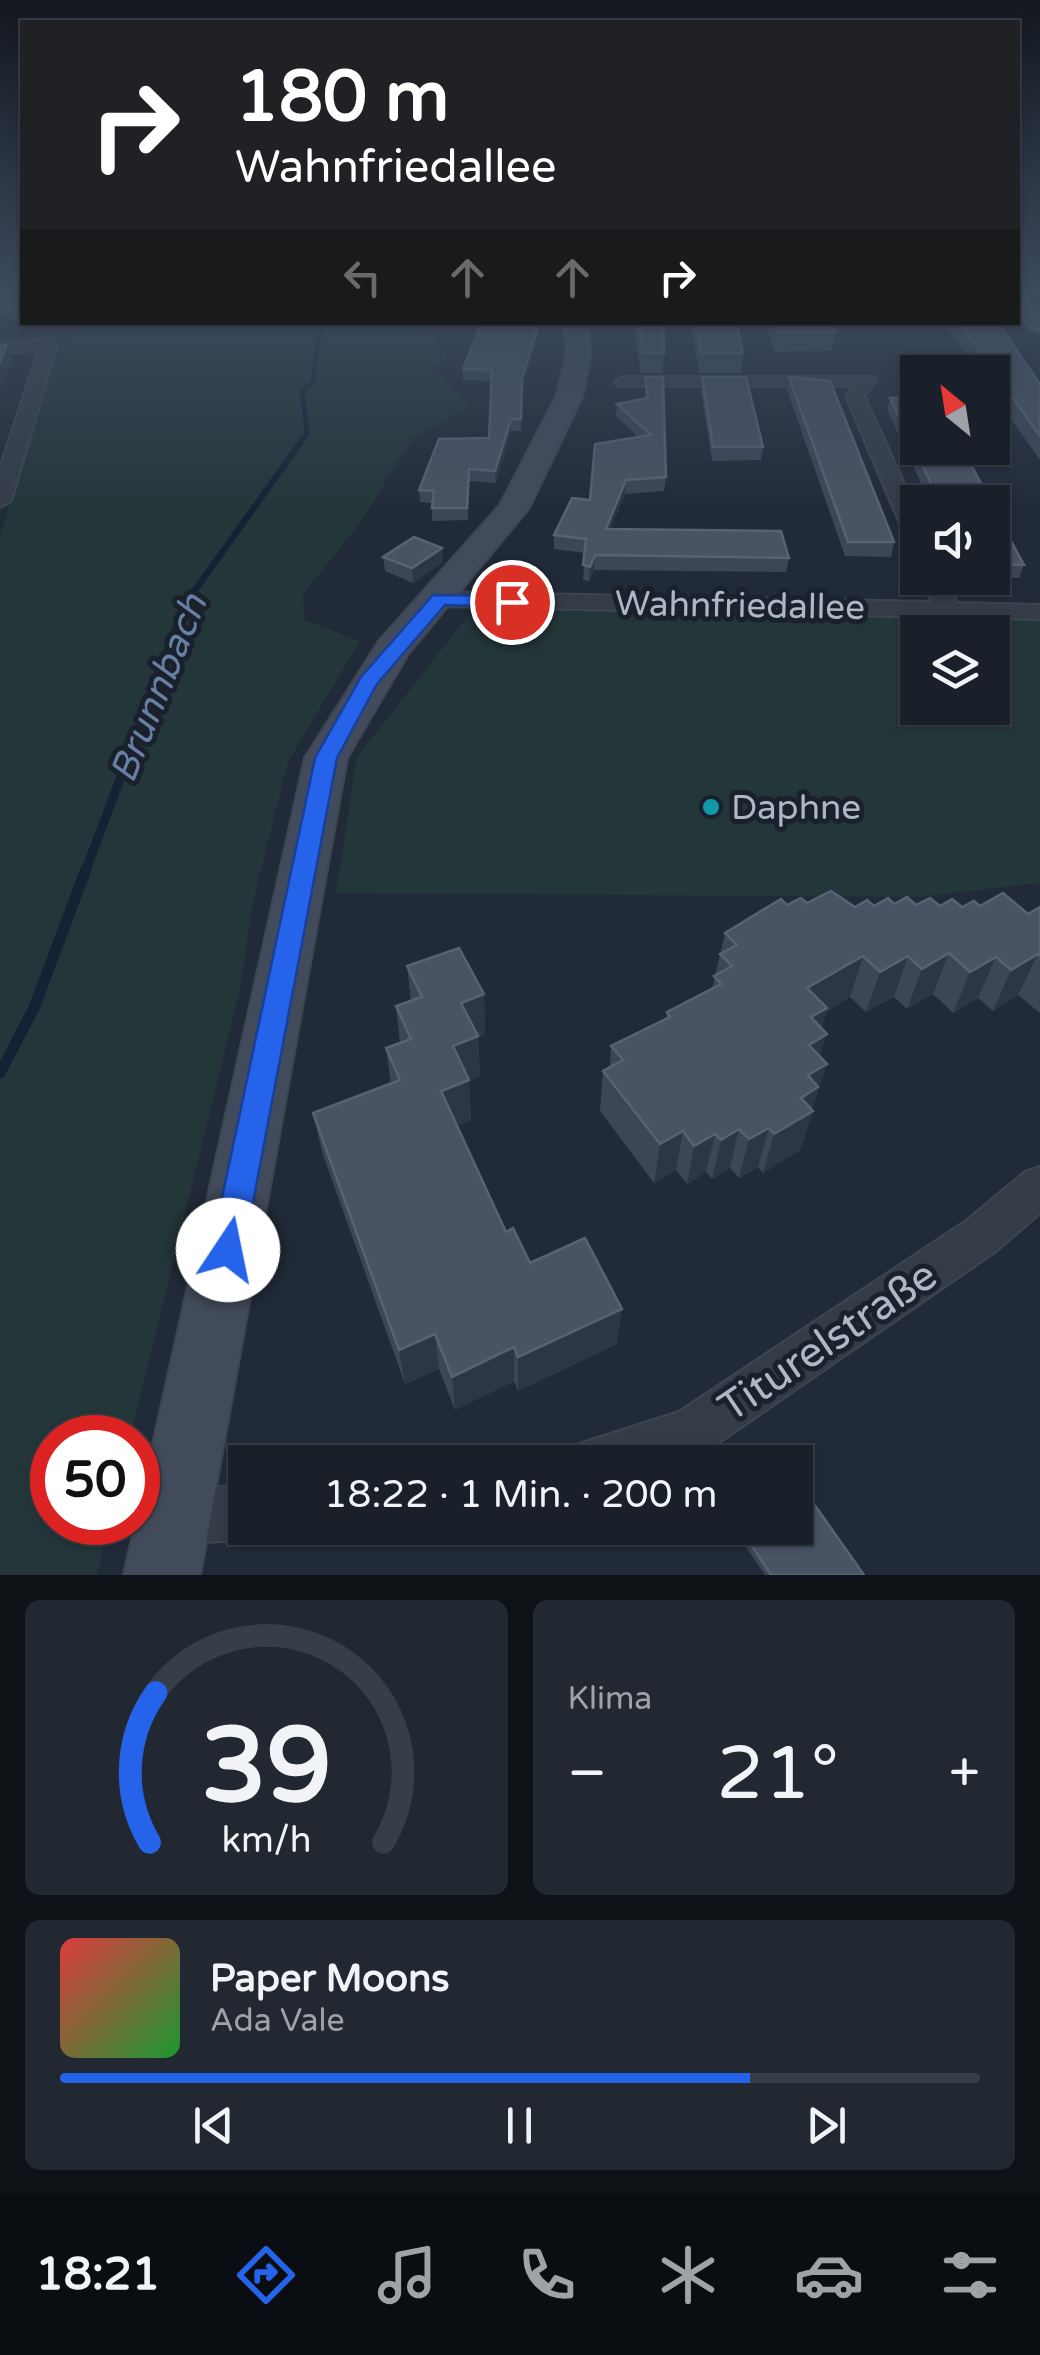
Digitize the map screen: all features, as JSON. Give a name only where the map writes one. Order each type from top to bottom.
[{"type":"main road","points":[[168,1545],[326,758],[368,682],[514,508],[569,397],[576,366]]},
{"type":"street","points":[[0,501],[42,366]]},
{"type":"street","points":[[624,382],[868,380],[855,396],[900,499]]},
{"type":"street","points":[[941,595],[947,608]]},
{"type":"street","name":"Wahnfriedallee","points":[[440,599],[1040,612]]},
{"type":"street","name":"Titurelstraße","points":[[650,1445],[691,1432],[981,1236],[1040,1186]]},
{"type":"street","points":[[168,1545],[228,1519]]},
{"type":"shaded area","points":[[53,366],[433,366],[470,407],[413,438],[360,523],[303,594],[305,620],[360,641],[288,762],[254,898],[239,994],[135,1415],[30,1415],[30,1545],[104,1545],[97,1575],[0,1575],[0,536]]},
{"type":"shaded area","points":[[478,603],[1040,615],[1040,883],[918,897],[336,893],[357,757]]},
{"type":"building","points":[[526,366],[521,419],[511,419],[495,471],[469,469],[467,508],[432,508],[434,491],[419,490],[439,439],[489,438],[492,370],[463,369]]},
{"type":"building","points":[[1010,366],[1028,366],[1040,384],[1040,436],[1010,394]]},
{"type":"building","points":[[645,377],[663,377],[666,477],[626,480],[606,529],[781,531],[789,558],[595,555],[590,567],[583,565],[586,539],[554,535],[572,498],[590,500],[595,444],[651,435],[617,404],[648,398]]},
{"type":"building","points":[[702,377],[746,377],[763,447],[713,447]]},
{"type":"building","points":[[789,377],[830,381],[894,542],[848,542]]},
{"type":"building","points":[[890,398],[900,398],[900,419]]},
{"type":"building","points":[[922,465],[971,465],[982,485],[932,485]]},
{"type":"building","points":[[414,537],[442,548],[412,568],[383,557]]},
{"type":"building","points":[[1010,539],[1024,565],[1010,565]]},
{"type":"building","points":[[831,891],[855,907],[867,900],[874,906],[888,898],[894,904],[907,897],[916,905],[930,898],[940,906],[952,899],[962,907],[974,901],[980,906],[1003,893],[1028,914],[1040,907],[1040,956],[1011,970],[996,957],[970,972],[949,953],[922,969],[908,956],[880,972],[863,956],[807,988],[827,1008],[811,1017],[827,1034],[809,1045],[827,1064],[808,1075],[818,1087],[801,1098],[813,1111],[774,1134],[769,1128],[749,1139],[739,1129],[721,1140],[715,1134],[694,1146],[683,1131],[660,1144],[603,1071],[623,1060],[611,1046],[670,1017],[667,1012],[721,984],[714,976],[732,966],[720,954],[737,945],[725,933],[781,899],[787,905],[801,898],[807,903]]},
{"type":"building","points":[[459,948],[484,994],[461,1003],[478,1036],[453,1046],[469,1080],[441,1091],[506,1232],[513,1228],[530,1263],[585,1238],[622,1309],[518,1357],[514,1347],[452,1377],[435,1334],[399,1350],[313,1113],[400,1080],[386,1048],[411,1039],[396,1006],[422,997],[407,966]]},
{"type":"building","points":[[813,1503],[864,1575],[771,1575],[751,1545],[813,1545]]},
{"type":"waterway","name":"Brunnbach","points":[[303,439],[307,433],[302,391],[313,382],[315,366]]},
{"type":"waterway","name":"Brunnbach","points":[[176,630],[186,603],[303,439]]},
{"type":"waterway","name":"Brunnbach","points":[[85,872],[177,628]]},
{"type":"waterway","name":"Brunnbach","points":[[0,1073],[34,1008],[86,869]]},
{"type":"place","name":"Daphne","points":[[711,807]]},
{"type":"route","points":[[228,1250],[326,758],[368,682],[392,649],[440,599],[512,602]]}]
